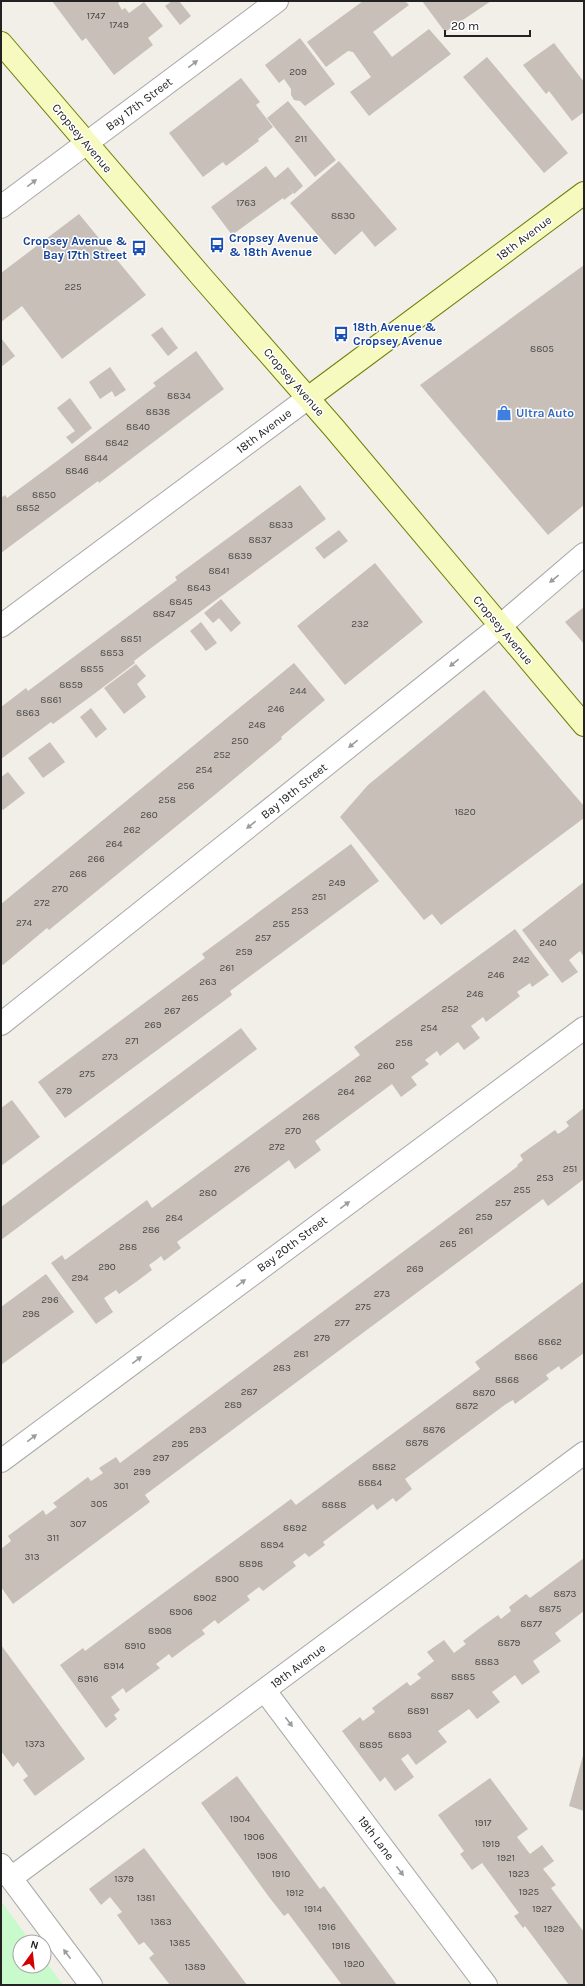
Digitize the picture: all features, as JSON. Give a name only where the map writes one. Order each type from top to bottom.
[{"type":"main road","name":"Cropsey Avenue","points":[[1,43],[308,398],[584,725]]},
{"type":"main road","name":"18th Avenue","points":[[308,398],[584,193]]},
{"type":"street","name":"Bay 17th Street","points":[[1,207],[277,1]]},
{"type":"street","name":"18th Avenue","points":[[1,626],[308,398]]},
{"type":"street","name":"Bay 19th Street","points":[[1,1024],[500,626],[584,554]]},
{"type":"street","name":"Bay 20th Street","points":[[1,1461],[584,1028]]},
{"type":"street","name":"19th Avenue","points":[[6,1872],[265,1691],[584,1453]]},
{"type":"street","name":"19th Lane","points":[[265,1691],[486,1985]]},
{"type":"street","points":[[6,1872],[91,1985]]},
{"type":"green space","points":[[1,1901],[25,1934],[12,1934],[12,1974],[52,1974],[52,1970],[63,1985],[1,1985]]},
{"type":"building","points":[[52,1],[121,1],[118,3],[122,10],[125,8],[129,13],[144,2],[163,26],[148,38],[153,45],[114,75],[86,38],[82,41]]},
{"type":"building","points":[[172,1],[179,1],[191,16],[180,25],[165,6]]},
{"type":"building","points":[[363,1],[405,1],[409,5],[373,32],[392,57],[429,29],[451,54],[369,116],[350,92],[371,77],[353,52],[348,51],[326,67],[307,42]]},
{"type":"building","points":[[422,1],[491,1],[445,32]]},
{"type":"building","points":[[300,38],[335,84],[305,106],[300,101],[294,100],[291,95],[291,89],[284,79],[279,83],[265,65]]},
{"type":"building","points":[[554,43],[584,82],[584,112],[572,121],[549,91],[546,94],[523,65]]},
{"type":"building","points":[[487,57],[568,153],[544,173],[463,77]]},
{"type":"building","points":[[241,78],[260,102],[256,105],[273,127],[258,139],[259,141],[226,166],[223,162],[203,177],[169,133]]},
{"type":"building","points":[[288,101],[336,160],[315,177],[267,118]]},
{"type":"building","points":[[339,161],[397,229],[375,247],[362,231],[335,255],[290,203]]},
{"type":"building","points":[[266,166],[275,178],[288,167],[303,186],[294,194],[287,184],[293,193],[284,200],[283,198],[232,235],[211,207]]},
{"type":"building","points":[[79,214],[146,295],[62,359],[22,306],[1,322],[1,273]]},
{"type":"building","name":"Ultra Auto","points":[[584,265],[584,505],[548,535],[420,385]]},
{"type":"building","points":[[162,327],[178,348],[168,356],[151,335]]},
{"type":"building","points":[[1,338],[15,356],[1,367]]},
{"type":"building","points":[[196,351],[224,389],[99,483],[98,481],[1,553],[1,498],[5,495],[7,498],[57,461],[156,386],[153,383]]},
{"type":"building","points":[[110,367],[126,390],[115,397],[112,391],[100,399],[89,382]]},
{"type":"building","points":[[70,398],[92,428],[72,444],[66,437],[75,431],[57,408]]},
{"type":"building","points":[[300,485],[326,519],[151,648],[134,661],[135,663],[94,694],[53,724],[51,722],[1,759],[1,707],[26,688],[28,691],[177,580],[175,577]]},
{"type":"building","points":[[339,530],[348,541],[324,559],[315,548]]},
{"type":"building","points":[[375,563],[423,622],[345,685],[297,626]]},
{"type":"building","points":[[221,599],[241,623],[231,632],[219,618],[213,623],[204,613]]},
{"type":"building","points":[[584,607],[584,644],[565,622]]},
{"type":"building","points":[[201,622],[217,643],[206,651],[190,631]]},
{"type":"building","points":[[294,663],[325,700],[281,737],[282,739],[211,798],[49,930],[47,928],[3,965],[1,963],[1,904]]},
{"type":"building","points":[[136,664],[146,676],[137,684],[146,697],[124,714],[104,688]]},
{"type":"building","points":[[484,690],[584,806],[584,818],[441,925],[432,914],[424,920],[340,817],[368,785]]},
{"type":"building","points":[[91,708],[107,729],[96,738],[80,717]]},
{"type":"building","points":[[50,742],[65,762],[43,778],[28,758]]},
{"type":"building","points":[[8,772],[25,793],[3,810],[1,808],[1,777]]},
{"type":"building","points":[[351,844],[379,881],[230,991],[232,995],[65,1118],[38,1082],[205,958],[202,954]]},
{"type":"building","points":[[584,882],[584,957],[580,951],[569,960],[578,972],[562,983],[522,930]]},
{"type":"building","points":[[515,929],[549,975],[532,987],[530,983],[517,992],[520,996],[486,1022],[483,1017],[471,1026],[480,1038],[464,1050],[458,1042],[440,1056],[437,1051],[425,1060],[429,1064],[411,1077],[417,1085],[401,1097],[392,1084],[315,1141],[321,1150],[295,1169],[289,1160],[177,1242],[181,1248],[164,1261],[161,1256],[149,1265],[152,1270],[136,1282],[119,1294],[116,1290],[104,1298],[113,1312],[96,1324],[51,1263],[62,1255],[65,1260],[147,1200],[152,1208],[360,1055],[354,1047]]},
{"type":"building","points":[[241,1028],[257,1049],[1,1240],[1,1207]]},
{"type":"building","points":[[12,1100],[40,1137],[1,1166],[1,1108]]},
{"type":"building","points":[[584,1108],[584,1179],[548,1206],[543,1199],[286,1390],[145,1495],[150,1502],[13,1604],[1,1587],[1,1549],[11,1541],[8,1536],[43,1510],[46,1515],[57,1507],[53,1503],[88,1477],[91,1481],[103,1473],[99,1468],[116,1457],[120,1463],[518,1166],[517,1165],[523,1160],[520,1155],[555,1130],[558,1134],[564,1130],[569,1126],[566,1122]]},
{"type":"building","points":[[46,1274],[74,1312],[1,1365],[1,1307]]},
{"type":"building","points":[[584,1281],[584,1353],[561,1370],[559,1366],[546,1375],[549,1379],[515,1404],[513,1400],[506,1404],[405,1479],[412,1489],[396,1502],[393,1498],[377,1510],[373,1504],[323,1542],[325,1545],[309,1557],[305,1553],[293,1562],[296,1566],[263,1591],[259,1587],[247,1596],[250,1600],[218,1624],[215,1620],[202,1630],[205,1634],[172,1658],[169,1654],[156,1664],[160,1668],[126,1693],[123,1688],[111,1697],[120,1710],[114,1715],[117,1719],[106,1728],[60,1665],[83,1648],[85,1651],[291,1499],[296,1505],[480,1369],[475,1362]]},
{"type":"building","points":[[584,1558],[584,1611],[555,1633],[561,1641],[533,1661],[540,1672],[522,1685],[515,1675],[492,1692],[500,1702],[477,1719],[469,1709],[438,1731],[447,1742],[416,1765],[408,1754],[401,1759],[414,1777],[395,1791],[385,1777],[380,1782],[342,1731],[360,1717],[363,1721],[375,1712],[372,1708],[407,1682],[410,1686],[421,1678],[417,1674],[434,1661],[427,1652],[444,1640],[454,1653],[466,1644],[463,1641],[480,1628],[498,1615],[501,1619],[511,1611],[509,1607],[526,1594],[530,1598]]},
{"type":"building","points":[[1,1645],[85,1759],[35,1796],[23,1780],[28,1776],[18,1762],[13,1767],[1,1751]]},
{"type":"building","points":[[584,1752],[584,1811],[569,1806]]},
{"type":"building","points":[[237,1776],[320,1889],[324,1886],[397,1985],[342,1985],[288,1913],[284,1916],[269,1897],[201,1803]]},
{"type":"building","points":[[490,1778],[528,1829],[517,1837],[530,1854],[542,1845],[554,1861],[543,1869],[556,1885],[551,1888],[584,1932],[584,1985],[569,1985],[525,1926],[523,1928],[514,1916],[519,1913],[482,1863],[472,1870],[460,1854],[464,1851],[438,1815]]},
{"type":"building","points":[[144,1848],[247,1985],[170,1985],[149,1958],[154,1954],[144,1942],[139,1945],[117,1915],[122,1912],[110,1897],[101,1905],[89,1889]]},
{"type":"place","name":"Cropsey Avenue & 18th Avenue","points":[[217,245]]},
{"type":"place","name":"Cropsey Avenue & Bay 17th Street","points":[[139,248]]},
{"type":"place","name":"18th Avenue & Cropsey Avenue","points":[[341,334]]},
{"type":"place","name":"Ultra Auto","points":[[504,413]]}]
